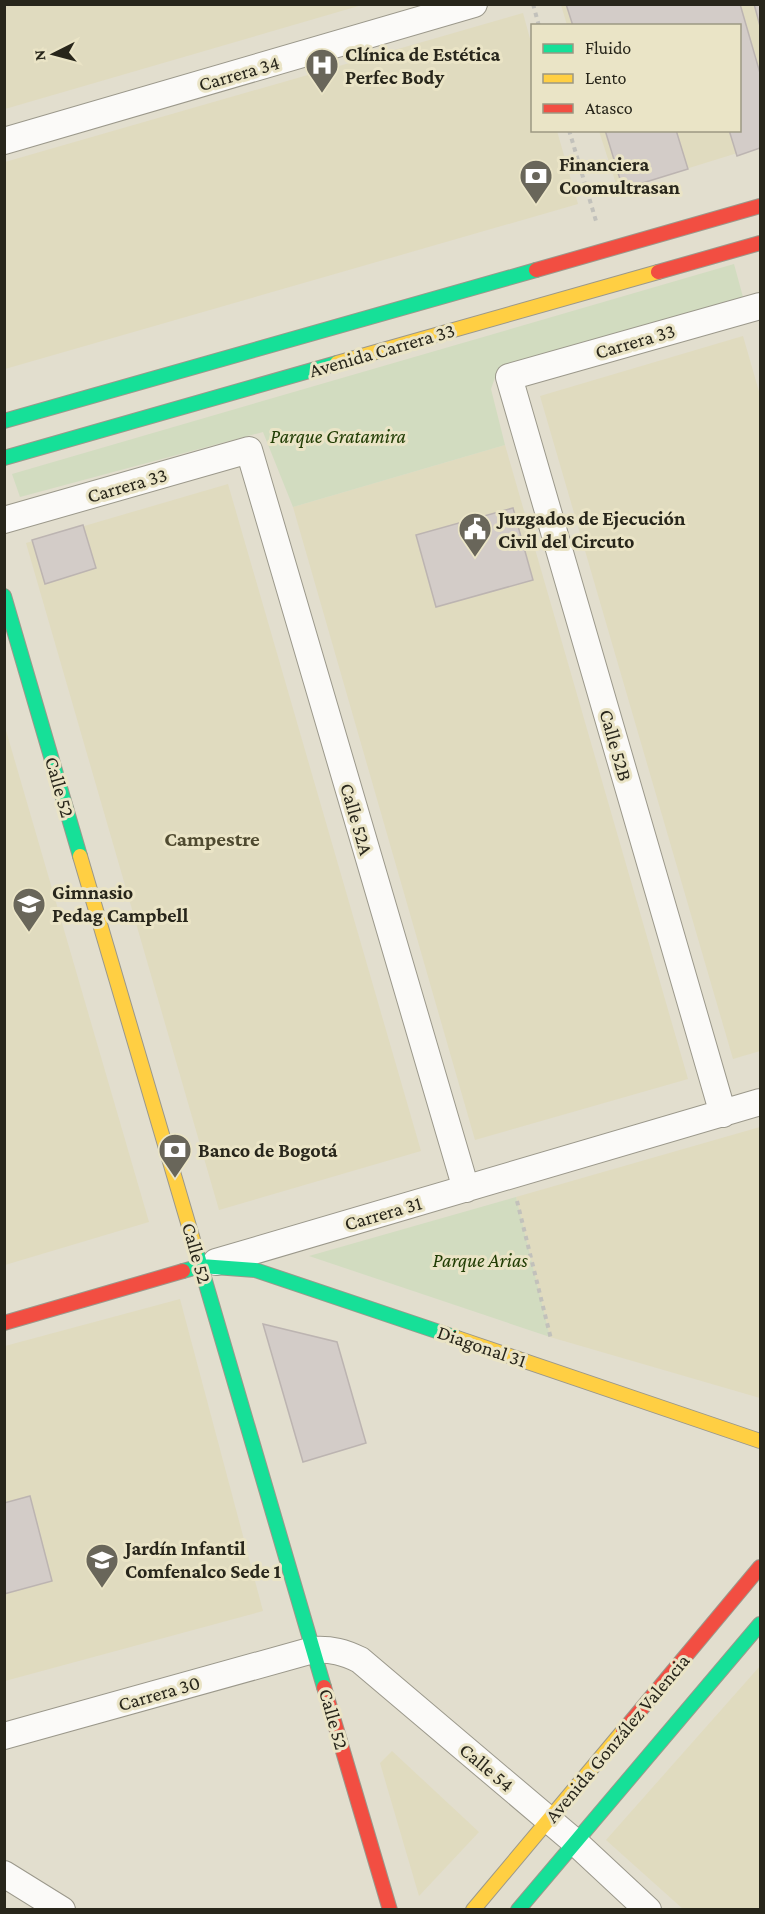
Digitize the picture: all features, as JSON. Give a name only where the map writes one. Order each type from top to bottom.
[{"type":"street","name":"Carrera 34","points":[[4,141],[474,4]]},
{"type":"street","name":"Avenida Carrera 33","points":[[4,421],[760,206]]},
{"type":"street","name":"Avenida Carrera 33","points":[[4,458],[759,251]]},
{"type":"street","name":"Carrera 33","points":[[509,377],[760,306]]},
{"type":"street","name":"Calle 52B","points":[[509,377],[723,1113]]},
{"type":"street","name":"Carrera 33","points":[[4,520],[249,450]]},
{"type":"street","name":"Calle 52A","points":[[249,450],[466,1189]]},
{"type":"street","name":"Calle 52","points":[[4,596],[390,1910]]},
{"type":"street","name":"Carrera 31","points":[[4,1323],[760,1102]]},
{"type":"street","name":"Diagonal 31","points":[[201,1266],[255,1270],[760,1441]]},
{"type":"street","name":"Avenida González Valencia","points":[[473,1910],[760,1567]]},
{"type":"street","name":"Avenida González Valencia","points":[[518,1910],[760,1624]]},
{"type":"street","name":"Carrera 30","points":[[4,1736],[314,1650]]},
{"type":"street","name":"Calle 54","points":[[314,1650],[336,1650],[360,1660],[576,1842],[648,1910]]},
{"type":"street","points":[[4,1874],[62,1910]]},
{"type":"path","points":[[533,4],[538,24]]},
{"type":"path","points":[[571,132],[596,221]]},
{"type":"path","points":[[510,1176],[559,1372]]},
{"type":"shaded area","points":[[5,4],[362,4],[362,5],[5,109]]},
{"type":"shaded area","points":[[561,5],[760,5],[760,146],[618,190],[599,132],[741,132],[741,24],[567,24]]},
{"type":"shaded area","points":[[523,13],[531,42],[531,132],[557,132],[578,204],[5,369],[5,162]]},
{"type":"shaded area","points":[[743,336],[760,395],[760,1051],[733,1059],[540,396]]},
{"type":"shaded area","points":[[505,445],[688,1079],[475,1140],[293,507]]},
{"type":"shaded area","points":[[228,484],[421,1151],[219,1210],[26,543]]},
{"type":"shaded area","points":[[5,727],[149,1222],[4,1265]]},
{"type":"shaded area","points":[[760,1127],[760,1398],[550,1337],[516,1197]]},
{"type":"shaded area","points":[[180,1299],[263,1611],[5,1681],[5,1346]]},
{"type":"shaded area","points":[[760,1666],[760,1909],[683,1909],[606,1840]]},
{"type":"shaded area","points":[[392,1751],[479,1832],[419,1896],[380,1763]]},
{"type":"green space","name":"Parque Gratamira","points":[[734,264],[743,297],[498,369],[491,389],[505,445],[293,507],[263,432],[20,497],[12,474]]},
{"type":"green space","name":"Parque Arias","points":[[516,1197],[550,1337],[309,1256]]},
{"type":"building","points":[[566,4],[740,4],[760,73],[760,148],[737,156],[730,132],[741,132],[741,24],[572,24]]},
{"type":"building","points":[[754,4],[760,4],[760,26]]},
{"type":"building","points":[[606,132],[677,132],[688,169],[623,189]]},
{"type":"building","name":"Juzgados de Ejecución Civil del Circuto","points":[[513,508],[533,580],[436,607],[416,535]]},
{"type":"building","points":[[83,525],[96,568],[45,584],[32,540]]},
{"type":"building","points":[[263,1324],[337,1342],[366,1443],[303,1462]]},
{"type":"building","points":[[30,1496],[52,1581],[4,1594],[4,1503]]},
{"type":"traffic: fast","points":[[4,421],[536,270]]},
{"type":"traffic: fast","points":[[4,458],[337,363]]},
{"type":"traffic: fast","points":[[4,596],[80,856]]},
{"type":"traffic: fast","points":[[196,1250],[324,1687]]},
{"type":"traffic: fast","points":[[183,1271],[201,1266],[255,1270],[457,1338]]},
{"type":"traffic: fast","points":[[518,1910],[760,1624]]},
{"type":"traffic: slow","points":[[337,363],[658,272]]},
{"type":"traffic: slow","points":[[80,856],[196,1250]]},
{"type":"traffic: slow","points":[[457,1338],[760,1441]]},
{"type":"traffic: slow","points":[[473,1910],[623,1731]]},
{"type":"traffic: jam","points":[[536,270],[760,206]]},
{"type":"traffic: jam","points":[[658,272],[760,243]]},
{"type":"traffic: jam","points":[[4,1323],[183,1271]]},
{"type":"traffic: jam","points":[[623,1731],[760,1567]]},
{"type":"traffic: jam","points":[[324,1687],[390,1910]]},
{"type":"place","name":"Clínica de Estética Perfec Body","points":[[322,94]]},
{"type":"place","name":"Financiera Coomultrasan","points":[[536,205]]},
{"type":"place","name":"Juzgados de Ejecución Civil del Circuto","points":[[475,558]]},
{"type":"place","name":"Gimnasio Pedag Campbell","points":[[29,933]]},
{"type":"place","name":"Banco de Bogotá","points":[[175,1179]]},
{"type":"place","name":"Jardín Infantil Comfenalco Sede 1","points":[[102,1589]]},
{"type":"district","name":"Campestre","points":[[212,839]]}]
